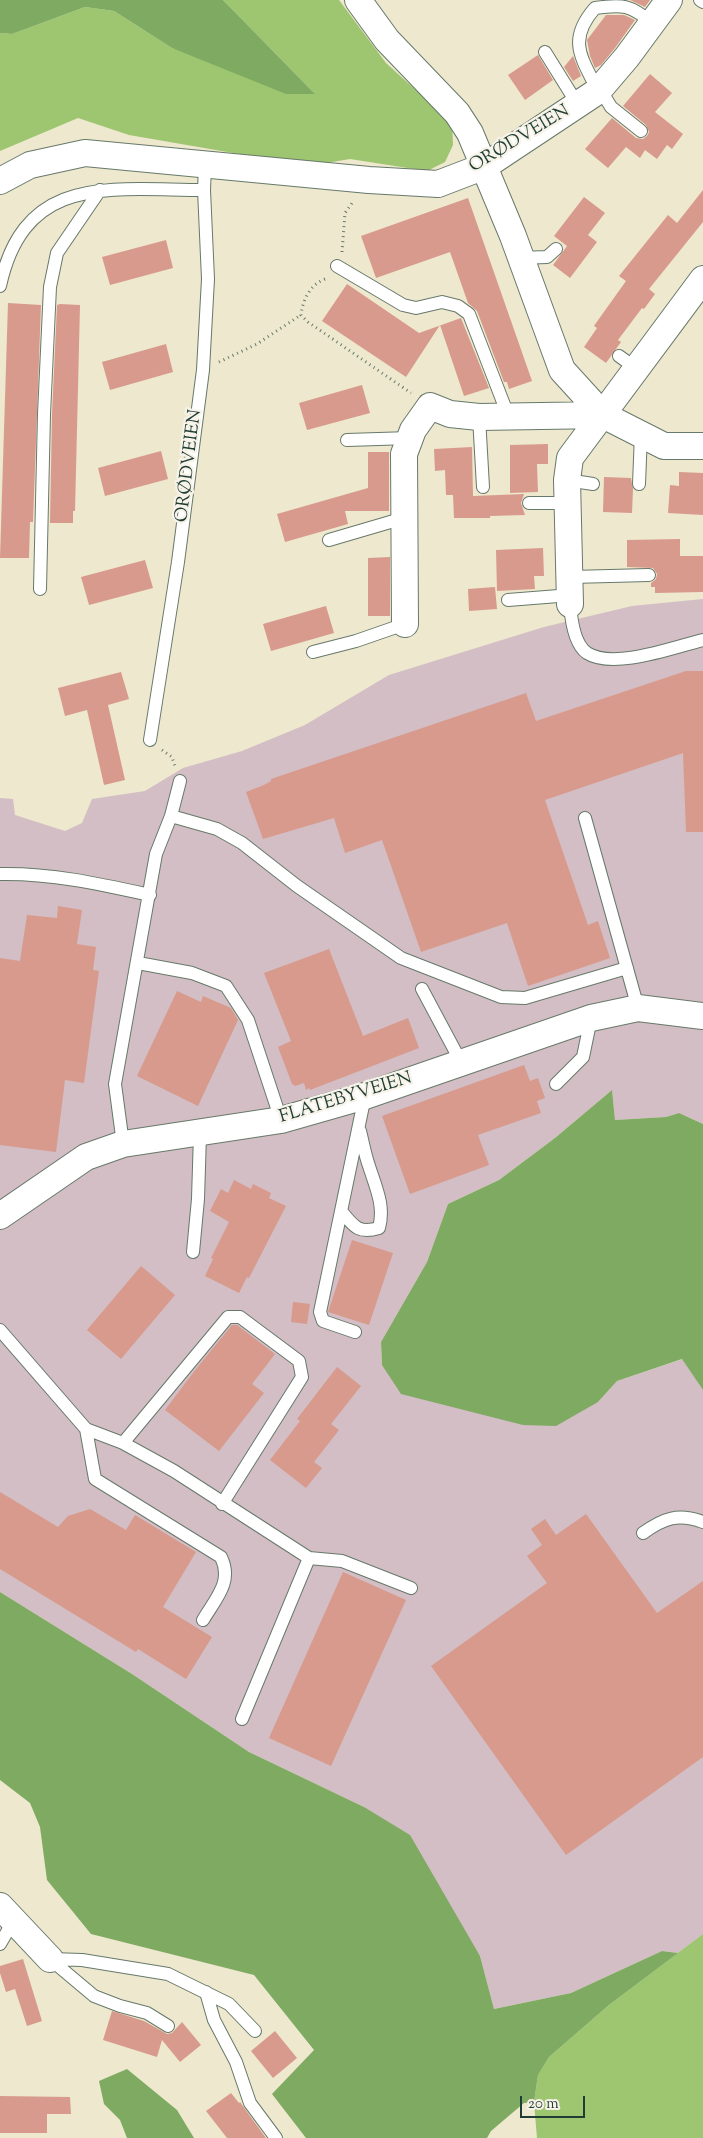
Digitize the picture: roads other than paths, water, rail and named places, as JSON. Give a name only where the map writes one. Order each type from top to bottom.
[{"type":"street","points":[[358,0],[387,40],[457,113],[470,133],[485,166],[562,370],[603,415],[664,446],[703,446]]},
{"type":"street","name":"ORØDVEIEN","points":[[0,181],[30,165],[85,153],[204,178],[369,180],[438,184],[485,166],[592,95],[627,57],[669,0]]},
{"type":"street","points":[[571,592],[567,491],[570,458],[584,436],[603,415],[628,362],[703,279]]},
{"type":"street","points":[[405,624],[404,454],[410,438],[430,406],[450,414],[479,417],[508,415],[603,415]]},
{"type":"street","name":"FLATEBYVEIEN","points":[[0,1216],[86,1157],[123,1144],[200,1134],[281,1120],[365,1096],[591,1018],[638,1008],[703,1016]]},
{"type":"street","points":[[7,1913],[50,1959]]},
{"type":"lane","points":[[592,95],[581,57],[579,39],[584,20],[595,8],[619,4],[637,10],[652,24]]},
{"type":"lane","points":[[545,52],[592,95],[611,106],[641,131]]},
{"type":"lane","name":"ORØDVEIEN","points":[[0,286],[3,273],[20,232],[40,212],[62,200],[100,190],[204,178],[208,279],[203,370],[178,562],[150,740]]},
{"type":"lane","points":[[40,589],[44,414],[50,287],[57,253],[100,190]]},
{"type":"lane","points":[[520,258],[547,257],[556,249]]},
{"type":"lane","points":[[336,266],[404,305],[416,308],[442,302],[458,306],[469,314],[508,415]]},
{"type":"lane","points":[[479,417],[484,487]]},
{"type":"lane","points":[[639,484],[641,434]]},
{"type":"lane","points":[[347,440],[410,438]]},
{"type":"lane","points":[[529,503],[593,484]]},
{"type":"lane","points":[[329,540],[404,518]]},
{"type":"lane","points":[[508,600],[571,592],[649,575]]},
{"type":"lane","points":[[571,592],[572,628],[586,652],[602,659],[635,657],[703,640]]},
{"type":"lane","points":[[313,652],[356,641],[405,624]]},
{"type":"lane","points":[[123,1144],[116,1084],[156,854],[171,816],[180,780]]},
{"type":"lane","points":[[171,816],[216,829],[242,843],[297,886],[401,958],[501,997],[525,998],[627,968]]},
{"type":"lane","points":[[584,818],[638,1008]]},
{"type":"lane","points":[[0,874],[26,873],[85,880],[150,895]]},
{"type":"lane","points":[[138,963],[192,973],[226,986],[248,1020],[281,1120]]},
{"type":"lane","points":[[422,989],[461,1062]]},
{"type":"lane","points":[[556,1084],[583,1057],[591,1018]]},
{"type":"lane","points":[[355,1332],[323,1321],[320,1312],[365,1096]]},
{"type":"lane","points":[[342,1212],[352,1226],[366,1232],[379,1228],[382,1216],[379,1193],[368,1165],[359,1126]]},
{"type":"lane","points":[[193,1252],[198,1199],[200,1134]]},
{"type":"lane","points":[[123,1442],[228,1317],[240,1317],[299,1361],[302,1377],[222,1504]]},
{"type":"lane","points":[[0,1330],[86,1429],[123,1442],[174,1471],[222,1504],[309,1558],[342,1561],[411,1588]]},
{"type":"lane","points":[[86,1429],[95,1479],[221,1557],[226,1567],[225,1583],[203,1620]]},
{"type":"lane","points":[[642,1533],[660,1521],[681,1516],[703,1522]]},
{"type":"lane","points":[[242,1719],[309,1558]]},
{"type":"lane","points":[[0,1944],[7,1913]]},
{"type":"lane","points":[[50,1959],[82,1960],[168,1974],[230,2004],[255,2030]]},
{"type":"lane","points":[[50,1959],[94,1996],[120,2006],[147,2013],[168,2026]]},
{"type":"lane","points":[[206,1992],[214,2020],[236,2062],[250,2103],[276,2138]]}]
